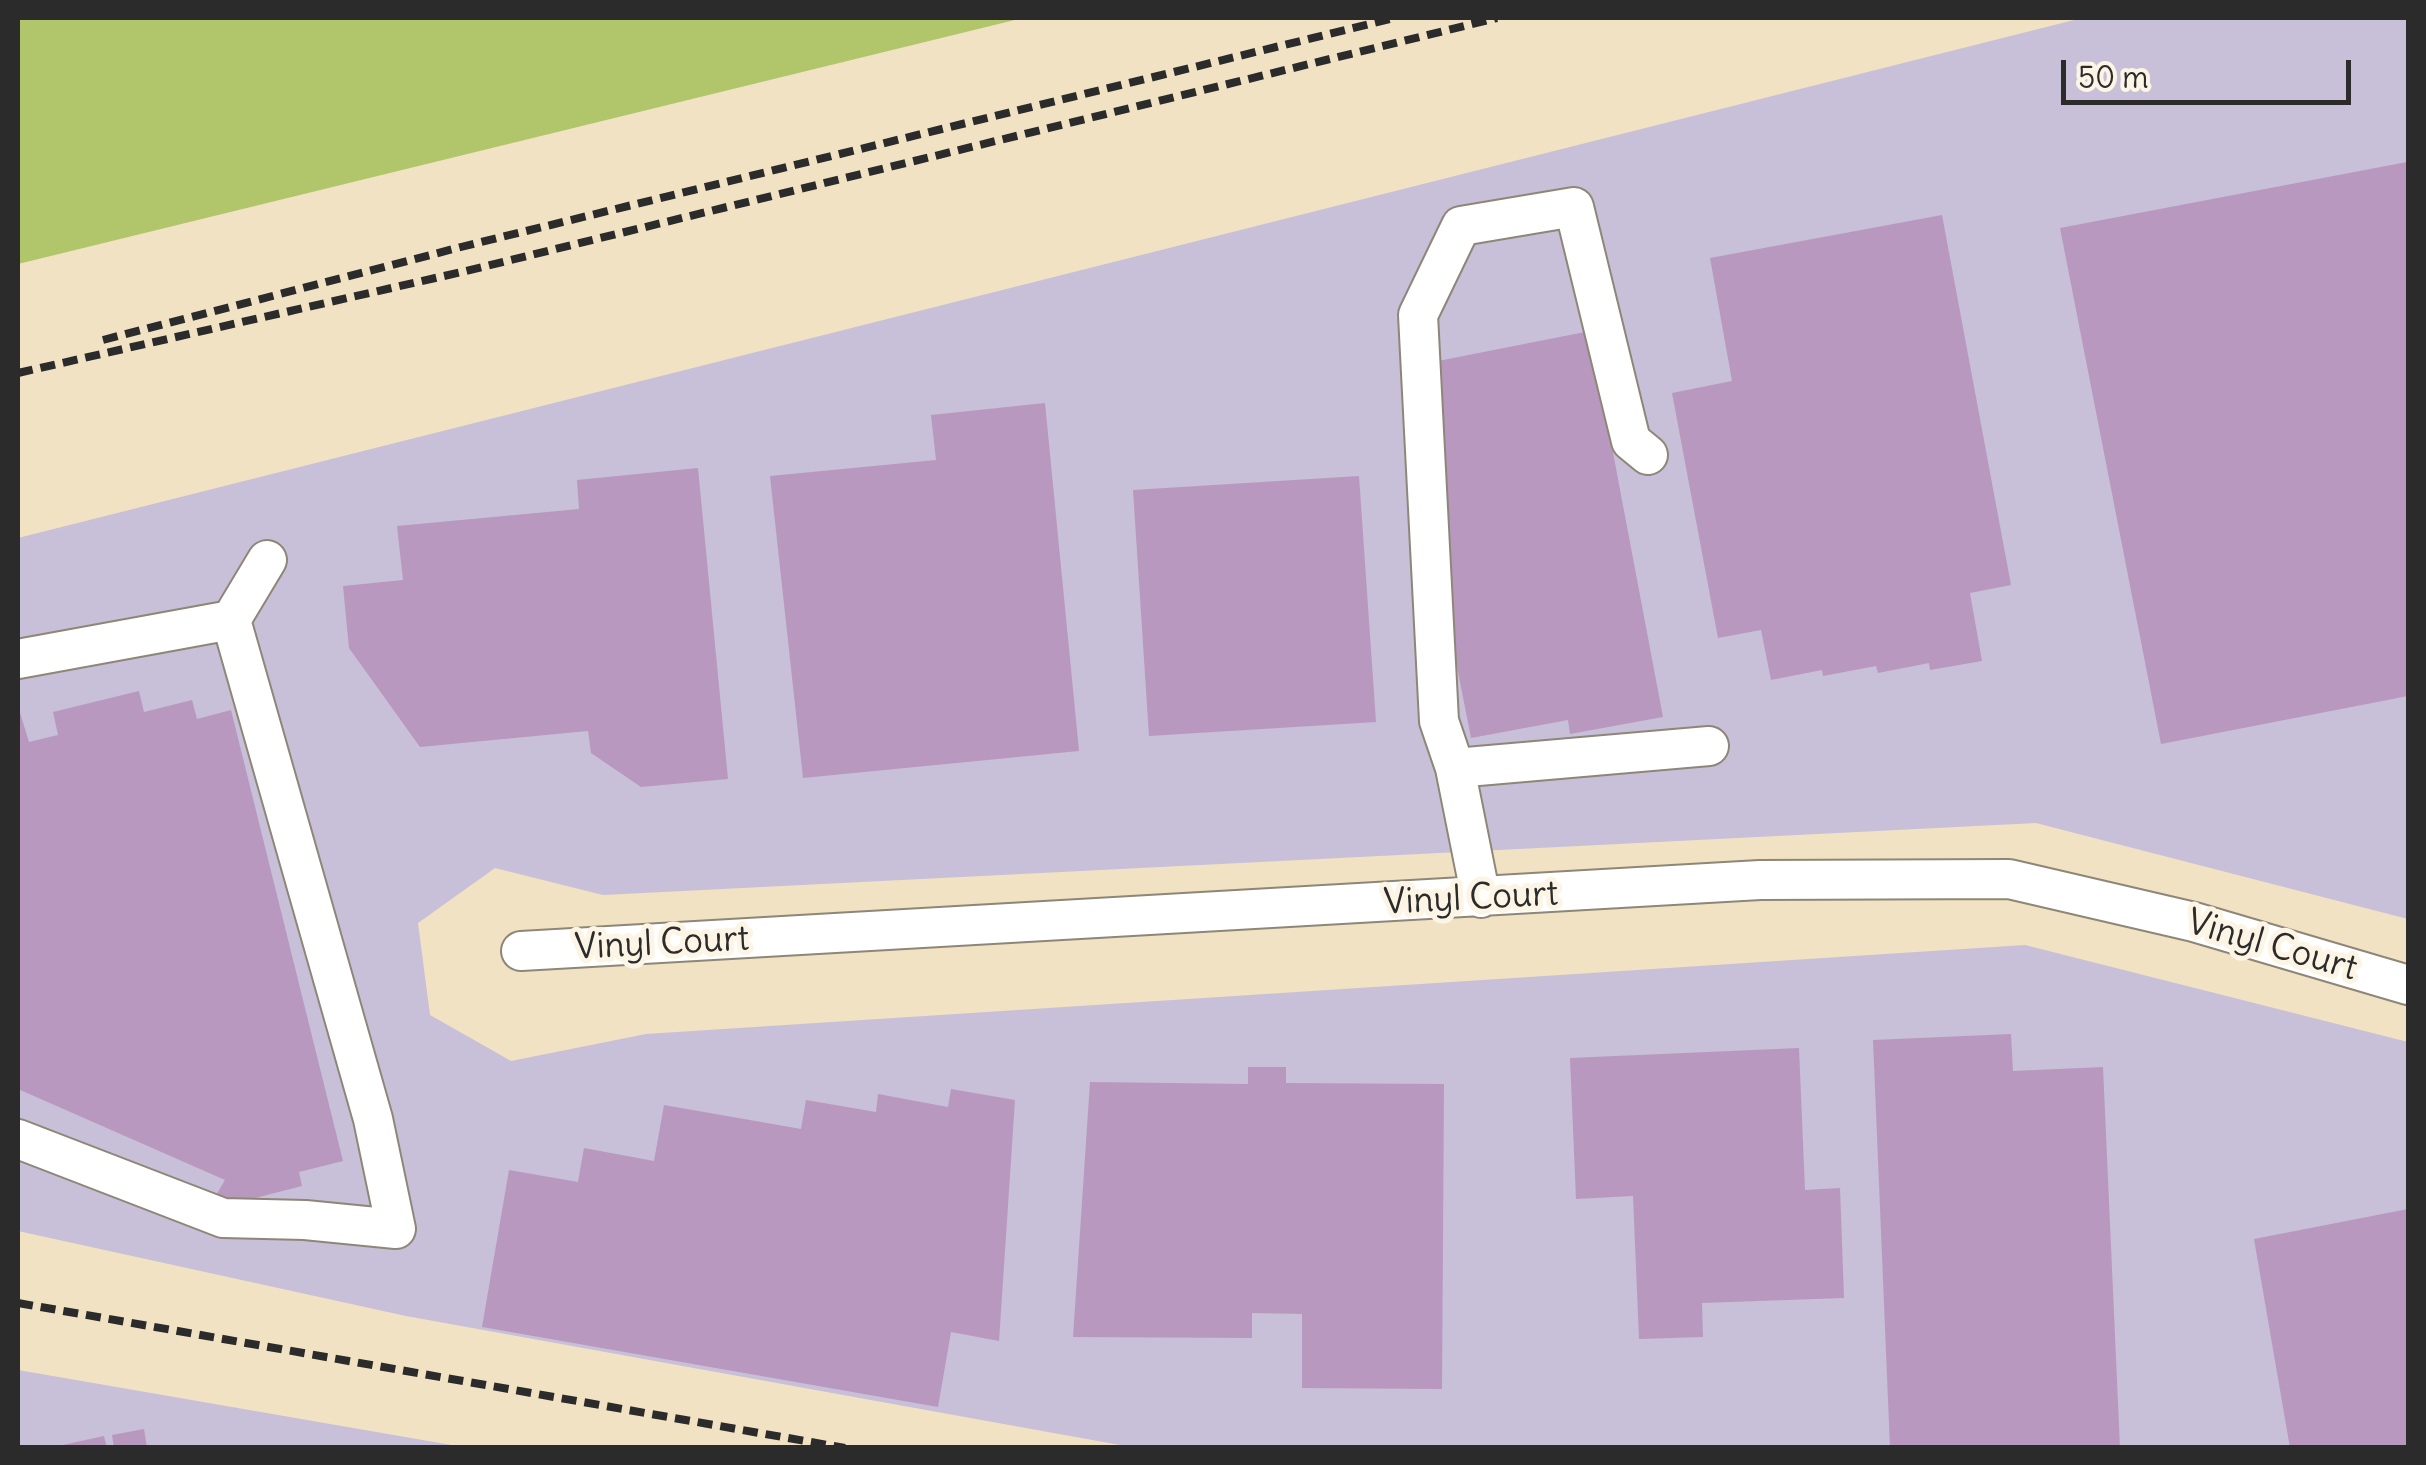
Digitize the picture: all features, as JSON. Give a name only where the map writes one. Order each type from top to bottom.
[{"type":"street","points":[[1482,898],[1455,768],[1439,721],[1418,315],[1462,226],[1574,207],[1630,441],[1648,455]]},
{"type":"street","points":[[18,1139],[223,1218],[305,1220],[396,1230],[373,1120],[231,620],[267,560]]},
{"type":"street","points":[[18,659],[231,620]]},
{"type":"street","points":[[1455,768],[1709,746]]},
{"type":"street","name":"Vinyl Court","points":[[521,951],[1760,880],[2009,878],[2194,922],[2408,985]]},
{"type":"shaded area","points":[[2082,18],[2408,18],[2408,919],[2036,823],[603,895],[495,868],[418,923],[430,1015],[511,1061],[646,1034],[2025,945],[2408,1042],[2408,1447],[1131,1447],[406,1316],[18,1231],[18,538]]},
{"type":"shaded area","points":[[18,1370],[463,1447],[18,1447]]},
{"type":"green space","points":[[18,18],[1023,18],[18,264]]},
{"type":"building","points":[[2407,162],[2408,696],[2161,744],[2060,228]]},
{"type":"building","points":[[1942,215],[2011,585],[1970,593],[1982,661],[1930,670],[1929,663],[1878,673],[1876,666],[1823,676],[1822,670],[1771,680],[1761,630],[1718,638],[1672,393],[1732,381],[1710,258]]},
{"type":"building","points":[[1590,331],[1663,717],[1570,734],[1568,720],[1471,738],[1451,636],[1433,362]]},
{"type":"building","points":[[1045,403],[1079,751],[803,778],[770,476],[936,460],[931,415]]},
{"type":"building","points":[[698,468],[728,779],[641,787],[591,753],[588,731],[420,747],[349,648],[343,586],[403,580],[397,526],[579,509],[577,480]]},
{"type":"building","points":[[1359,476],[1376,722],[1149,736],[1133,490]]},
{"type":"building","points":[[139,691],[144,712],[192,700],[197,719],[231,710],[343,1161],[299,1172],[302,1186],[232,1204],[215,1197],[225,1180],[18,1089],[18,706],[29,742],[58,735],[53,712]]},
{"type":"building","points":[[2011,1034],[2013,1071],[2103,1067],[2120,1448],[1890,1448],[1873,1040]]},
{"type":"building","points":[[1799,1048],[1805,1190],[1840,1188],[1844,1298],[1702,1303],[1703,1337],[1639,1339],[1633,1196],[1576,1199],[1570,1058]]},
{"type":"building","points":[[1248,1067],[1286,1067],[1286,1083],[1444,1084],[1442,1389],[1302,1388],[1302,1314],[1252,1313],[1252,1338],[1073,1337],[1090,1082],[1248,1084]]},
{"type":"building","points":[[951,1089],[1015,1100],[999,1341],[951,1332],[938,1407],[482,1327],[509,1170],[578,1182],[584,1148],[654,1161],[664,1105],[801,1129],[806,1100],[876,1112],[878,1094],[948,1107]]},
{"type":"building","points":[[2408,1209],[2408,1448],[2290,1448],[2254,1239]]},
{"type":"building","points":[[144,1429],[147,1448],[114,1448],[112,1435]]},
{"type":"building","points":[[104,1436],[107,1448],[58,1448],[58,1446]]},
{"type":"railway","points":[[103,340],[461,247],[1394,18]]},
{"type":"railway","points":[[18,373],[466,271],[1497,18]]},
{"type":"railway","points":[[18,1303],[845,1448]]}]
